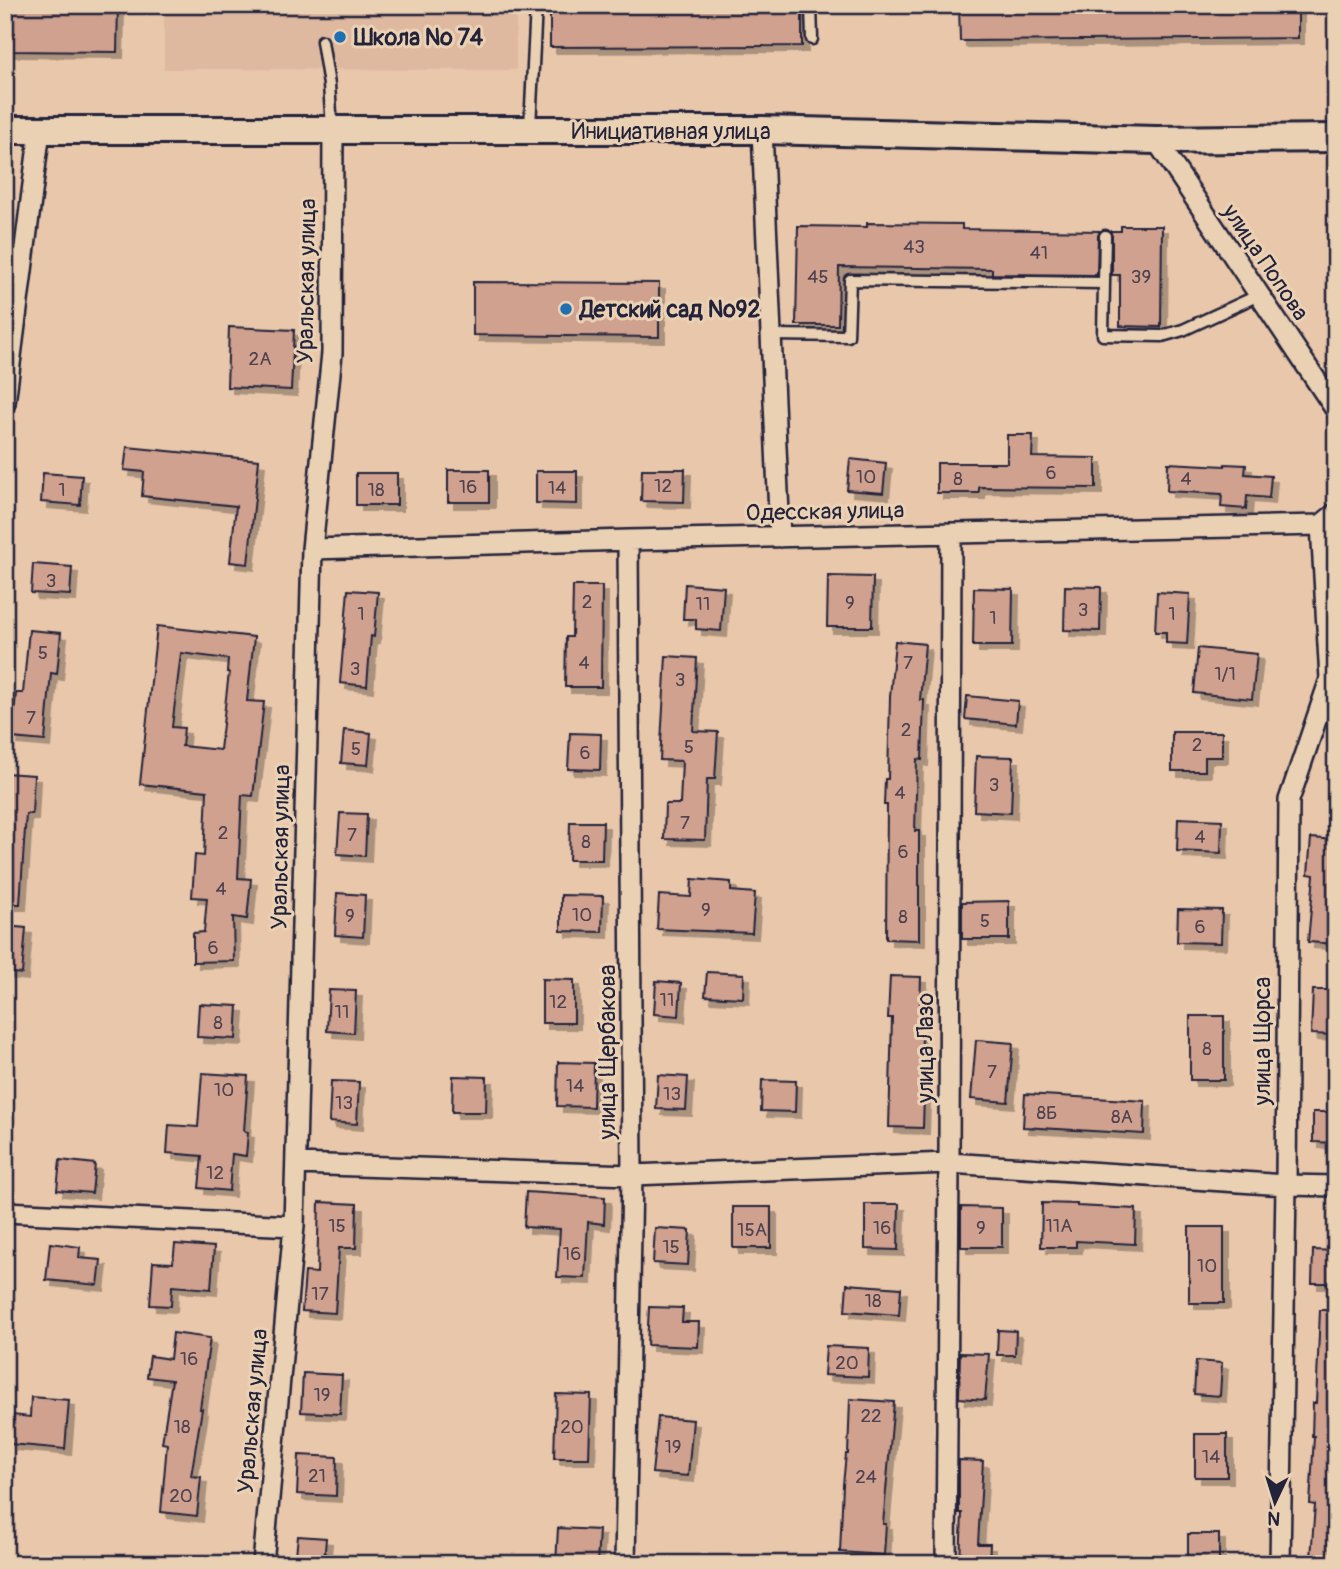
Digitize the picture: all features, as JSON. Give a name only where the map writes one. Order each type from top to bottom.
[{"type":"main road","name":"Инициативная улица","points":[[5,130],[762,130],[1156,140],[1336,138]]},
{"type":"street","points":[[5,402],[40,130]]},
{"type":"street","points":[[762,130],[780,537]]},
{"type":"street","name":"Уральская улица","points":[[262,1564],[294,1226],[312,549],[332,353],[333,131]]},
{"type":"street","name":"улица Попова","points":[[1156,140],[1259,295],[1333,398]]},
{"type":"street","name":"Одесская улица","points":[[312,549],[951,533],[1328,519]]},
{"type":"street","name":"улица Щорса","points":[[1280,1564],[1289,800],[1331,679],[1328,519]]},
{"type":"street","name":"улица Лазо","points":[[946,1564],[951,533]]},
{"type":"street","name":"улица Щербакова","points":[[625,1564],[632,1175],[628,540]]},
{"type":"street","points":[[296,1164],[632,1175],[949,1163],[1336,1186]]},
{"type":"street","points":[[5,1212],[294,1226]]},
{"type":"lane","points":[[530,131],[536,5]]},
{"type":"lane","points":[[811,5],[812,39]]},
{"type":"lane","points":[[322,41],[333,131]]},
{"type":"lane","points":[[1105,236],[1103,335],[1162,336],[1183,330],[1259,295]]},
{"type":"lane","points":[[771,335],[848,336],[850,279],[1104,283]]},
{"type":"shaded area","name":"Школа № 74","points":[[164,5],[516,5],[516,70],[164,69]]},
{"type":"building","points":[[5,5],[118,5],[117,52],[5,51]]},
{"type":"building","points":[[550,5],[802,5],[802,46],[550,47]]},
{"type":"building","points":[[959,5],[1298,5],[1298,38],[960,41]]},
{"type":"building","points":[[867,223],[962,224],[962,229],[1100,231],[1097,275],[992,274],[992,269],[839,267],[838,325],[796,325],[798,226],[867,227]]},
{"type":"building","points":[[1121,226],[1162,226],[1161,327],[1120,326],[1120,275],[1112,275],[1110,231],[1121,231]]},
{"type":"building","name":"Детский сад №92","points":[[473,282],[659,283],[659,337],[473,335]]},
{"type":"building","points":[[229,327],[294,330],[291,390],[227,387]]},
{"type":"building","points":[[1007,435],[1033,435],[1032,457],[1096,458],[1096,488],[979,487],[979,493],[937,493],[937,463],[1007,463]]},
{"type":"building","points":[[127,447],[259,460],[248,564],[230,562],[236,506],[142,496],[144,472],[124,470]]},
{"type":"building","points":[[850,459],[886,463],[883,493],[847,490]]},
{"type":"building","points":[[1168,463],[1246,465],[1245,474],[1271,476],[1269,498],[1247,496],[1246,509],[1221,507],[1222,494],[1167,491]]},
{"type":"building","points":[[642,469],[685,469],[684,502],[641,501]]},
{"type":"building","points":[[448,470],[489,470],[489,502],[448,502]]},
{"type":"building","points":[[536,471],[577,471],[577,504],[536,503]]},
{"type":"building","points":[[43,473],[82,476],[80,505],[41,502]]},
{"type":"building","points":[[356,473],[397,473],[397,505],[356,505]]},
{"type":"building","points":[[33,564],[72,567],[70,595],[31,593]]},
{"type":"building","points":[[828,576],[873,577],[872,627],[827,627]]},
{"type":"building","points":[[685,584],[724,587],[721,631],[696,629],[696,619],[683,619]]},
{"type":"building","points":[[573,586],[602,586],[601,687],[565,687],[566,637],[572,637]]},
{"type":"building","points":[[1065,586],[1101,587],[1100,631],[1064,630]]},
{"type":"building","points":[[974,588],[1013,589],[1012,646],[973,646]]},
{"type":"building","points":[[348,590],[378,592],[367,686],[340,683]]},
{"type":"building","points":[[1157,592],[1190,594],[1187,644],[1166,643],[1166,632],[1155,632]]},
{"type":"building","points":[[157,626],[254,637],[247,701],[264,702],[253,796],[242,795],[238,878],[251,879],[247,919],[233,917],[234,961],[193,962],[193,933],[204,932],[207,898],[192,897],[195,855],[204,856],[207,791],[140,784]],"holes":[[[181,653],[228,659],[229,672],[220,750],[182,746],[184,728],[172,727]]]},
{"type":"building","points":[[29,630],[61,633],[57,674],[51,673],[45,741],[12,738],[16,693],[23,693]]},
{"type":"building","points":[[895,641],[925,644],[920,700],[924,700],[922,760],[917,759],[915,831],[919,831],[919,940],[886,939],[887,805],[884,805],[885,779],[888,779],[890,697]]},
{"type":"building","points":[[1198,648],[1257,654],[1252,699],[1194,693]]},
{"type":"building","points":[[666,656],[697,658],[693,731],[718,732],[715,779],[707,779],[705,840],[664,839],[665,804],[680,804],[682,761],[660,760]]},
{"type":"building","points":[[967,696],[1018,701],[1016,724],[965,719]]},
{"type":"building","points":[[344,730],[371,733],[368,765],[341,763]]},
{"type":"building","points":[[1172,732],[1222,732],[1222,757],[1205,757],[1205,771],[1172,771]]},
{"type":"building","points":[[570,733],[601,734],[600,770],[568,769]]},
{"type":"building","points":[[976,756],[1013,757],[1011,813],[974,811]]},
{"type":"building","points":[[5,773],[34,775],[32,814],[26,814],[20,904],[5,904]]},
{"type":"building","points":[[340,813],[367,814],[365,856],[337,854]]},
{"type":"building","points":[[1178,818],[1222,820],[1221,853],[1177,851]]},
{"type":"building","points":[[570,822],[603,822],[602,860],[569,860]]},
{"type":"building","points":[[1311,838],[1336,840],[1336,944],[1308,942],[1314,875],[1308,874]]},
{"type":"building","points":[[692,879],[731,882],[731,891],[755,893],[752,933],[657,929],[659,895],[691,897]]},
{"type":"building","points":[[337,893],[365,895],[363,937],[335,935]]},
{"type":"building","points":[[561,895],[603,896],[602,932],[561,931]]},
{"type":"building","points":[[1009,901],[1009,939],[962,939],[962,902]]},
{"type":"building","points":[[1178,909],[1222,910],[1221,943],[1177,942]]},
{"type":"building","points":[[5,926],[26,928],[22,974],[5,972]]},
{"type":"building","points":[[707,972],[744,974],[743,998],[705,996]]},
{"type":"building","points":[[890,976],[921,977],[919,1037],[922,1037],[920,1096],[924,1096],[923,1128],[889,1127],[892,1018],[888,1018]]},
{"type":"building","points":[[542,979],[574,980],[574,1023],[542,1023]]},
{"type":"building","points":[[656,981],[681,983],[679,1016],[654,1014]]},
{"type":"building","points":[[329,990],[356,991],[354,1033],[327,1031]]},
{"type":"building","points":[[1313,990],[1336,990],[1336,1035],[1311,1034]]},
{"type":"building","points":[[199,1004],[238,1006],[236,1039],[197,1037]]},
{"type":"building","points":[[1190,1016],[1224,1016],[1224,1080],[1190,1080]]},
{"type":"building","points":[[976,1040],[1013,1043],[1008,1102],[971,1099]]},
{"type":"building","points":[[558,1062],[594,1063],[593,1107],[557,1106]]},
{"type":"building","points":[[202,1073],[248,1076],[244,1131],[248,1132],[246,1156],[232,1154],[229,1191],[199,1188],[202,1156],[167,1153],[169,1125],[198,1127]]},
{"type":"building","points":[[658,1075],[688,1077],[686,1110],[656,1109]]},
{"type":"building","points":[[453,1076],[487,1077],[486,1112],[452,1112]]},
{"type":"building","points":[[762,1080],[796,1081],[795,1112],[761,1111]]},
{"type":"building","points":[[331,1081],[359,1082],[357,1124],[329,1122]]},
{"type":"building","points":[[1025,1094],[1145,1101],[1144,1134],[1023,1127]]},
{"type":"building","points":[[1313,1112],[1336,1112],[1336,1143],[1313,1142]]},
{"type":"building","points":[[60,1160],[95,1164],[92,1193],[57,1190]]},
{"type":"building","points":[[526,1192],[605,1197],[604,1224],[588,1222],[585,1278],[557,1277],[560,1229],[524,1227]]},
{"type":"building","points":[[319,1202],[357,1204],[356,1248],[339,1248],[335,1313],[302,1311],[305,1272],[317,1273]]},
{"type":"building","points":[[1042,1203],[1136,1209],[1135,1244],[1076,1241],[1076,1247],[1041,1247]]},
{"type":"building","points":[[865,1204],[899,1204],[898,1250],[865,1249]]},
{"type":"building","points":[[733,1207],[771,1207],[771,1248],[733,1248]]},
{"type":"building","points":[[961,1207],[1002,1208],[1002,1247],[961,1247]]},
{"type":"building","points":[[1189,1227],[1224,1227],[1224,1303],[1189,1303]]},
{"type":"building","points":[[655,1228],[690,1230],[688,1265],[653,1263]]},
{"type":"building","points":[[50,1243],[80,1247],[79,1258],[101,1260],[98,1285],[46,1280]]},
{"type":"building","points":[[175,1244],[214,1247],[211,1289],[172,1286],[171,1306],[150,1305],[153,1262],[173,1263]]},
{"type":"building","points":[[1313,1250],[1336,1251],[1336,1283],[1312,1283]]},
{"type":"building","points":[[847,1284],[901,1288],[899,1315],[845,1311]]},
{"type":"building","points":[[649,1307],[683,1308],[682,1322],[699,1322],[698,1347],[647,1345]]},
{"type":"building","points":[[1320,1310],[1336,1310],[1336,1559],[1311,1557],[1315,1505],[1310,1504],[1313,1403],[1316,1403]]},
{"type":"building","points":[[998,1330],[1016,1331],[1015,1355],[997,1355]]},
{"type":"building","points":[[173,1333],[210,1338],[191,1476],[201,1477],[197,1516],[161,1512],[167,1444],[162,1443],[172,1380],[147,1377],[150,1356],[170,1359]]},
{"type":"building","points":[[826,1346],[869,1348],[868,1377],[824,1375]]},
{"type":"building","points":[[960,1353],[989,1354],[985,1400],[959,1398]]},
{"type":"building","points":[[1196,1361],[1222,1363],[1220,1396],[1194,1394]]},
{"type":"building","points":[[303,1373],[342,1375],[340,1414],[301,1412]]},
{"type":"building","points":[[556,1394],[591,1395],[589,1458],[554,1458]]},
{"type":"building","points":[[31,1397],[69,1400],[65,1449],[10,1444],[13,1415],[30,1417]]},
{"type":"building","points":[[850,1399],[894,1402],[883,1524],[886,1524],[884,1555],[840,1552]]},
{"type":"building","points":[[658,1417],[693,1420],[688,1476],[652,1473]]},
{"type":"building","points":[[1195,1434],[1227,1434],[1227,1477],[1195,1477]]},
{"type":"building","points":[[299,1455],[337,1457],[336,1496],[297,1494]]},
{"type":"building","points":[[959,1460],[983,1461],[978,1544],[990,1544],[989,1564],[960,1564],[962,1513],[959,1513]]},
{"type":"building","points":[[558,1528],[599,1530],[597,1564],[556,1564]]},
{"type":"building","points":[[1188,1534],[1219,1534],[1219,1564],[1188,1564]]},
{"type":"building","points":[[298,1536],[326,1538],[324,1564],[295,1564]]},
{"type":"place","name":"Школа № 74","points":[[340,37]]},
{"type":"place","name":"Детский сад №92","points":[[566,309]]}]
